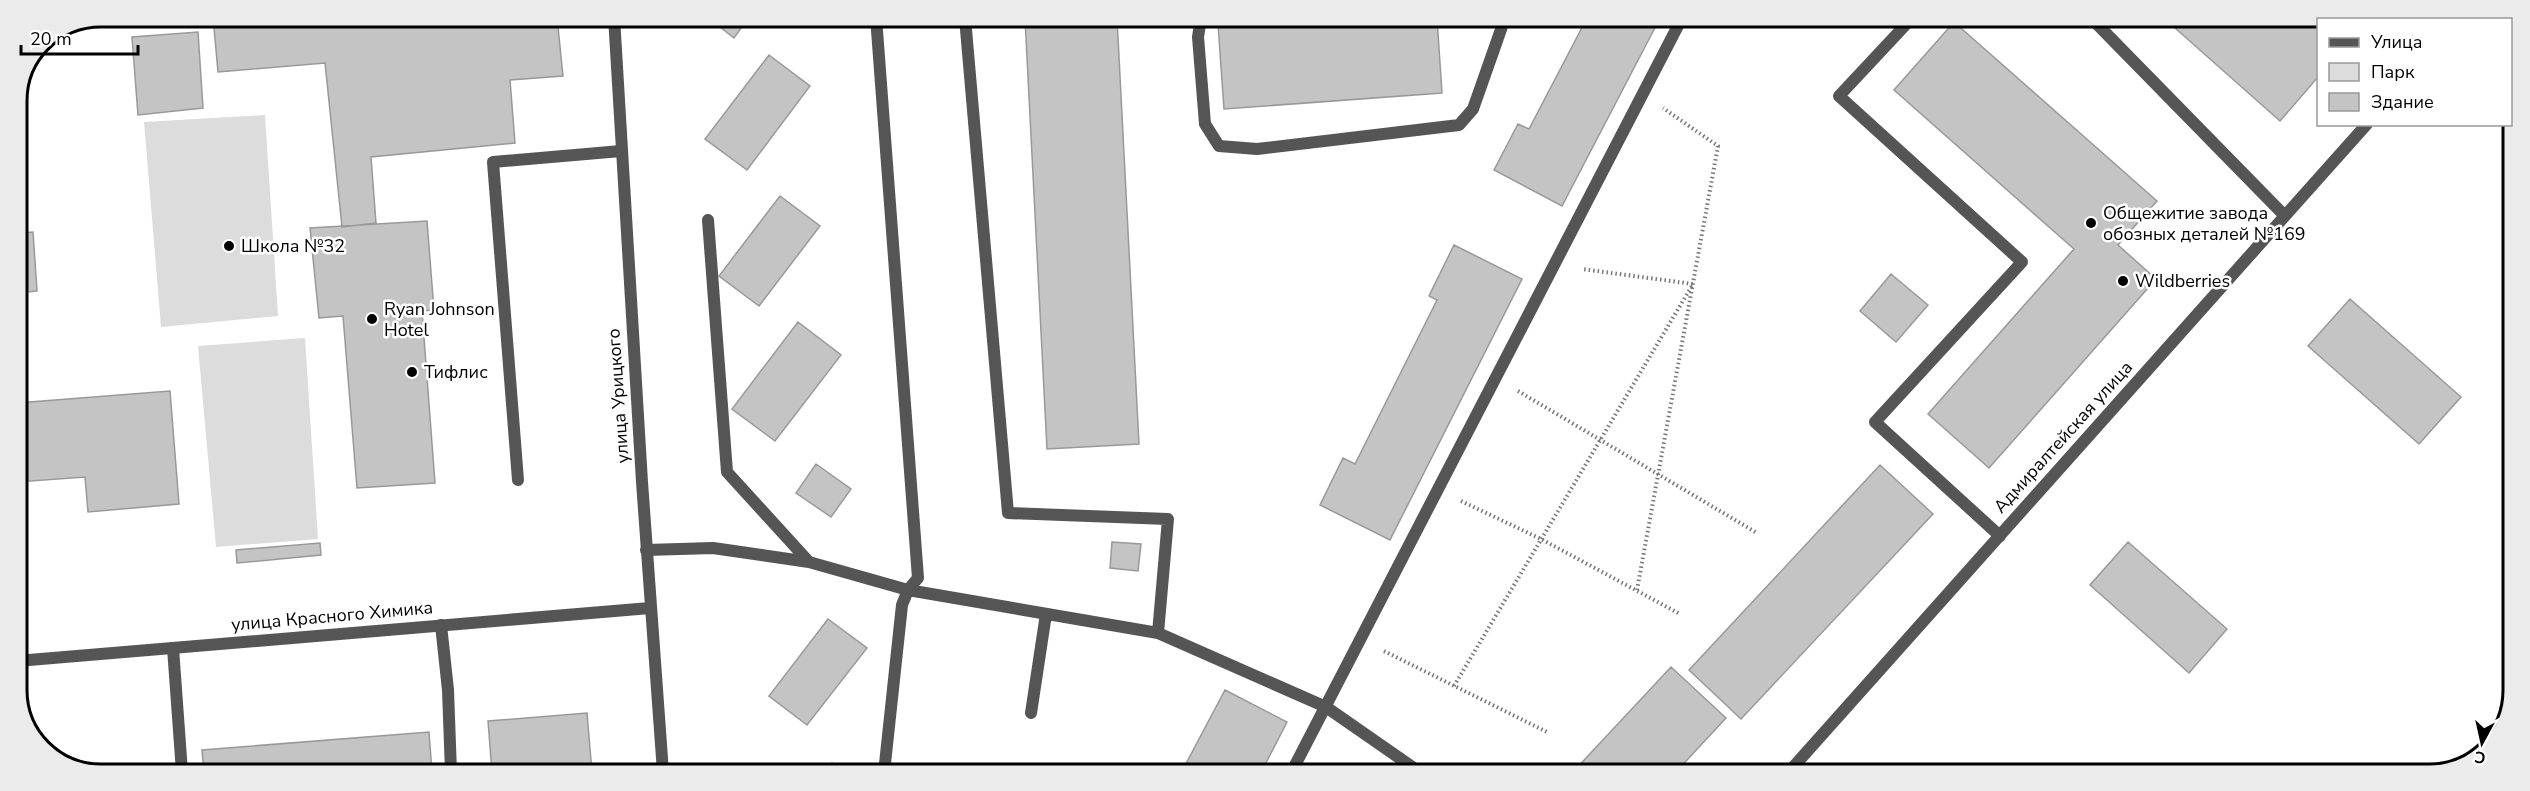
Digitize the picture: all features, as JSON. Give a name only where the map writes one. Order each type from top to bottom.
[{"type":"street","name":"улица Урицкого","points":[[615,27],[646,550],[662,764]]},
{"type":"street","points":[[877,27],[918,578],[908,590],[902,605],[885,764]]},
{"type":"street","points":[[966,27],[1008,513],[1168,519],[1158,633]]},
{"type":"street","points":[[1200,27],[1198,37],[1205,124],[1220,146],[1257,149],[1459,125],[1473,109],[1502,27]]},
{"type":"street","points":[[1297,764],[1677,27]]},
{"type":"street","points":[[1904,27],[1839,96],[2022,262],[1875,422],[2000,536]]},
{"type":"street","points":[[2100,27],[2284,215]]},
{"type":"street","name":"Адмиралтейская улица","points":[[1796,764],[2365,126]]},
{"type":"street","points":[[518,480],[493,162],[621,151]]},
{"type":"street","points":[[708,220],[727,472],[809,562]]},
{"type":"street","points":[[646,550],[713,548],[809,562],[908,590],[1158,633],[1326,707],[1408,764]]},
{"type":"street","name":"улица Красного Химика","points":[[27,660],[650,608]]},
{"type":"street","points":[[1031,713],[1046,614]]},
{"type":"street","points":[[441,624],[448,690],[451,764]]},
{"type":"street","points":[[173,648],[181,764]]},
{"type":"path","points":[[1636,590],[1718,146],[1643,93]]},
{"type":"path","points":[[1555,265],[1693,284]]},
{"type":"path","points":[[1454,686],[1693,284]]},
{"type":"path","points":[[1497,378],[1757,532]]},
{"type":"path","points":[[1439,490],[1541,539],[1680,614]]},
{"type":"path","points":[[1362,639],[1549,733]]},
{"type":"green space","points":[[265,115],[278,316],[161,327],[144,122]]},
{"type":"green space","points":[[305,338],[318,539],[216,547],[198,346]]},
{"type":"building","points":[[214,27],[558,27],[563,76],[510,80],[515,143],[371,157],[376,223],[342,227],[325,63],[218,72]]},
{"type":"building","points":[[720,27],[742,27],[734,38]]},
{"type":"building","points":[[1025,27],[1117,27],[1139,444],[1047,449]]},
{"type":"building","points":[[1218,27],[1438,27],[1442,93],[1224,109]]},
{"type":"building","points":[[1582,27],[1655,27],[1562,206],[1494,170],[1518,124],[1529,129]]},
{"type":"building","name":"Общежитие завода обозных деталей №169","points":[[1950,27],[1960,27],[2157,201],[2118,245],[2156,279],[1989,468],[1928,414],[2074,249],[1894,90]]},
{"type":"building","points":[[2317,27],[2317,78],[2280,121],[2175,28]]},
{"type":"building","points":[[198,32],[203,108],[138,115],[132,37]]},
{"type":"building","points":[[769,55],[810,86],[747,170],[705,139]]},
{"type":"building","points":[[780,196],[820,226],[759,306],[719,276]]},
{"type":"building","points":[[427,221],[434,310],[422,311],[435,483],[357,488],[343,316],[319,318],[310,228]]},
{"type":"building","points":[[27,232],[33,232],[37,291],[27,292]]},
{"type":"building","points":[[1454,245],[1522,279],[1390,540],[1320,505],[1343,458],[1355,464],[1437,300],[1429,296]]},
{"type":"building","points":[[1891,274],[1928,305],[1896,342],[1860,311]]},
{"type":"building","points":[[2350,299],[2461,397],[2419,444],[2308,346]]},
{"type":"building","points":[[798,322],[841,355],[775,441],[732,409]]},
{"type":"building","points":[[170,391],[179,504],[88,512],[85,477],[27,481],[27,402]]},
{"type":"building","points":[[816,464],[851,489],[831,517],[796,493]]},
{"type":"building","points":[[1880,465],[1933,514],[1741,719],[1689,670]]},
{"type":"building","points":[[1112,542],[1141,544],[1138,571],[1110,568]]},
{"type":"building","points":[[2128,542],[2227,629],[2189,673],[2090,585]]},
{"type":"building","points":[[320,543],[321,555],[237,563],[236,550]]},
{"type":"building","points":[[828,619],[867,648],[807,725],[769,696]]},
{"type":"building","points":[[1671,667],[1726,718],[1683,764],[1580,764]]},
{"type":"building","points":[[1225,690],[1287,722],[1265,764],[1186,764]]},
{"type":"building","points":[[587,713],[591,764],[491,764],[488,721]]},
{"type":"building","points":[[429,732],[431,764],[203,764],[202,750]]},
{"type":"place","name":"Общежитие завода обозных деталей №169","points":[[2091,223]]},
{"type":"place","name":"Школа №32","points":[[229,246]]},
{"type":"place","name":"Wildberries","points":[[2123,281]]},
{"type":"place","name":"Ryan Johnson Hotel","points":[[372,319]]},
{"type":"place","name":"Тифлис","points":[[412,372]]}]
